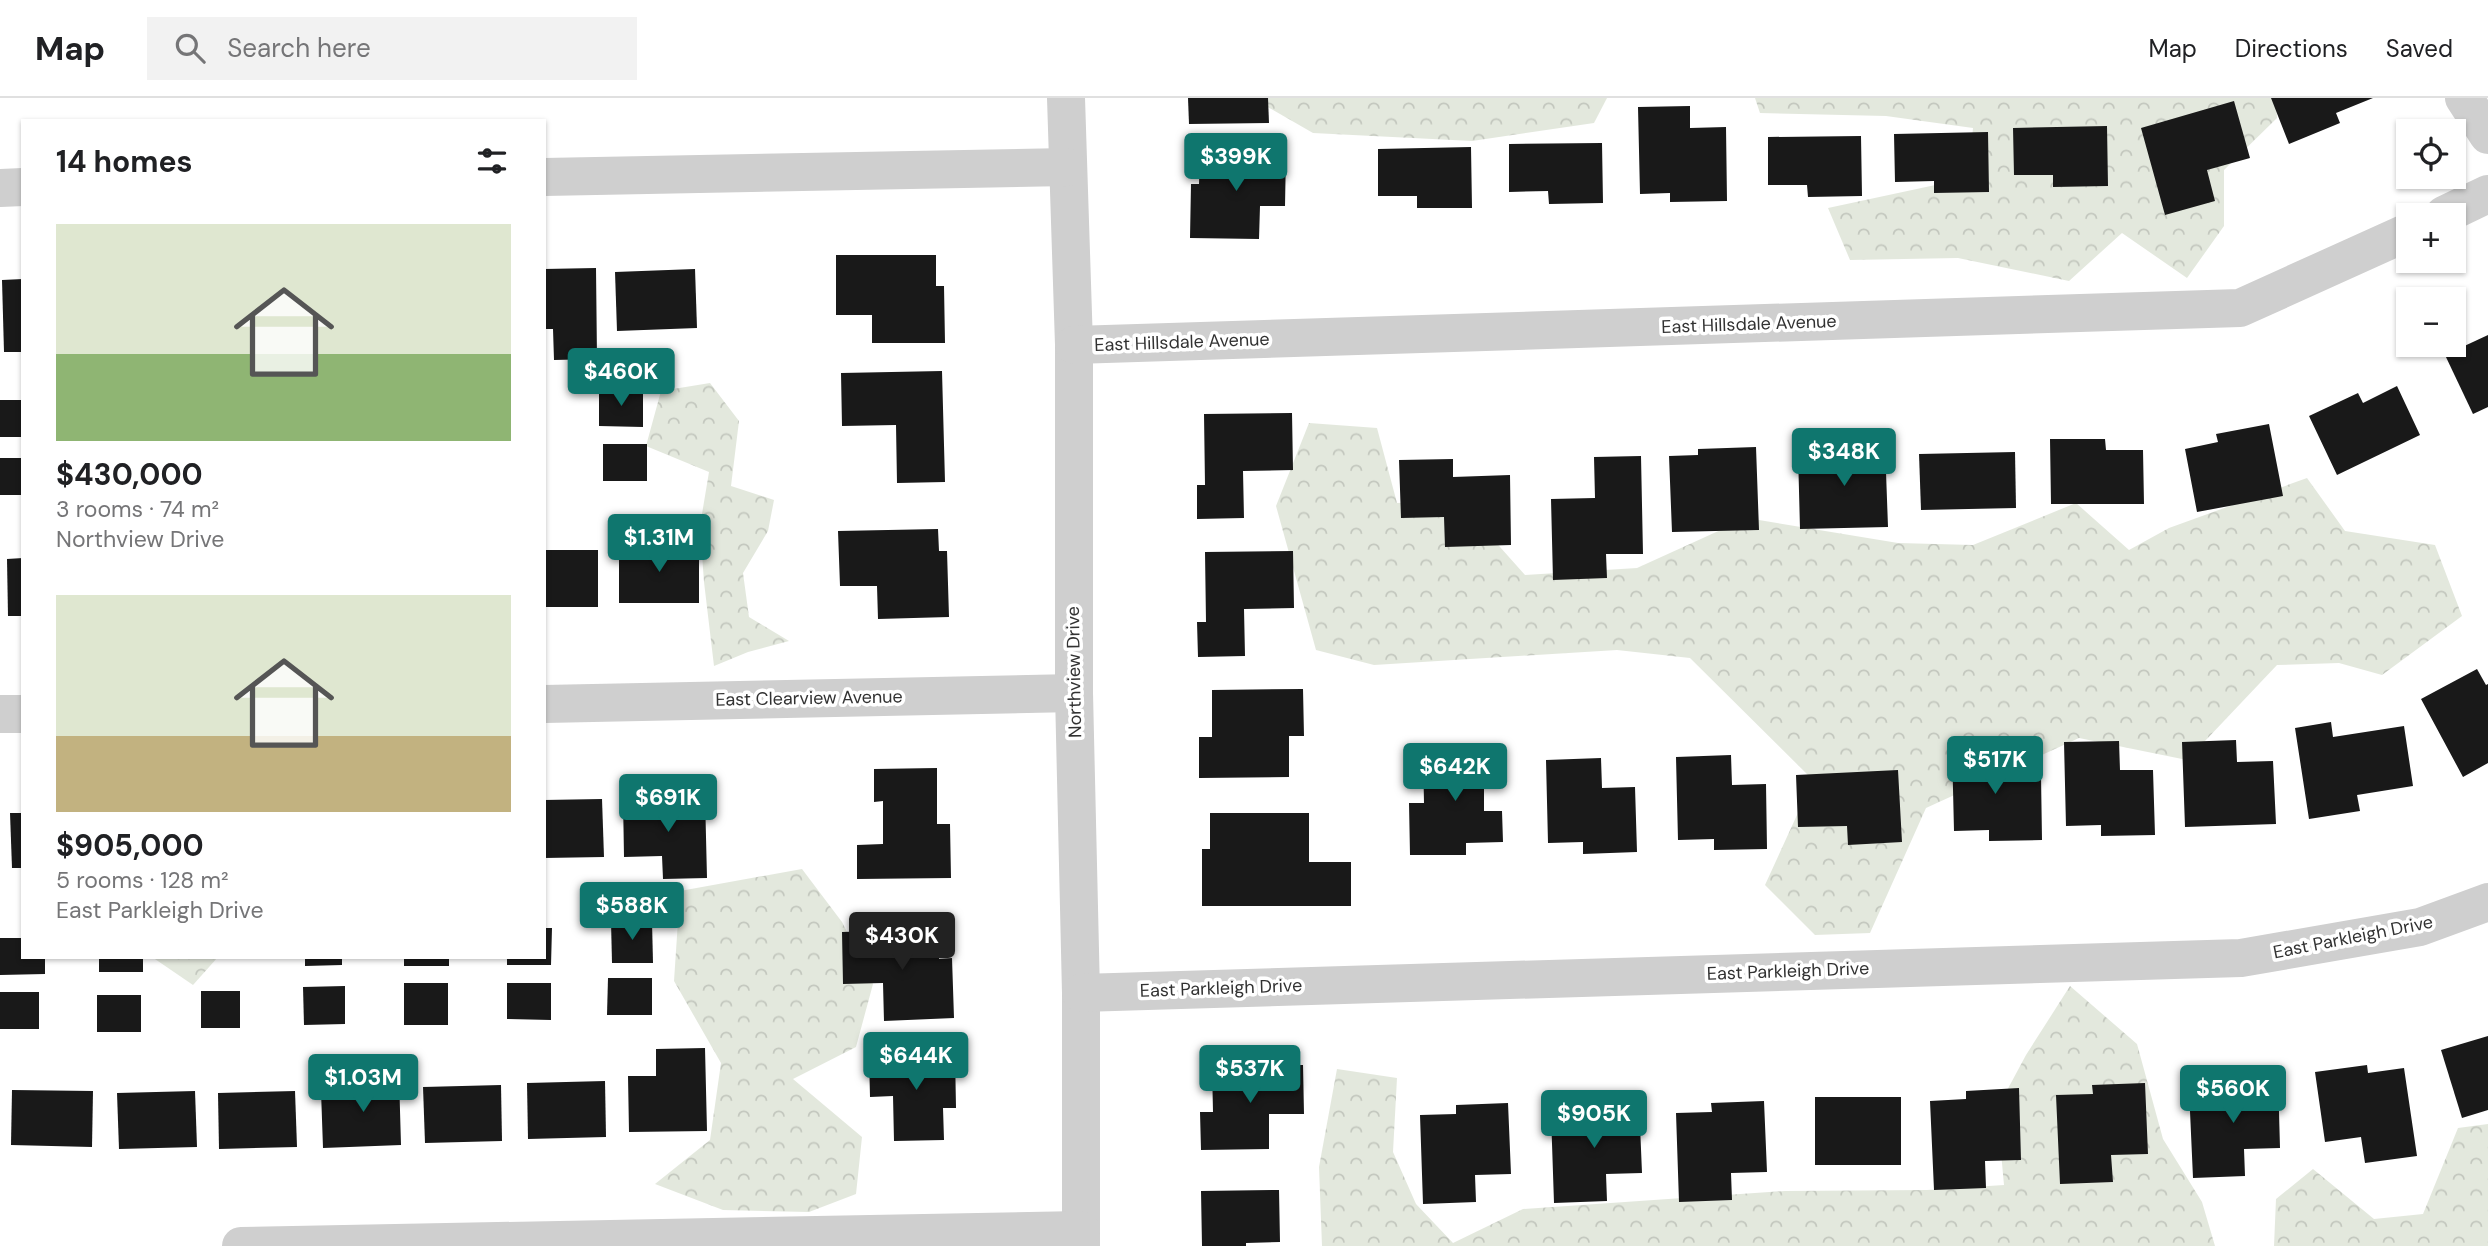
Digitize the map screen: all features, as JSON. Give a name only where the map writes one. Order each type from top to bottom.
[{"type":"street","name":"Northview Drive","points":[[1066,98],[1074,345],[1074,693],[1081,993],[1081,1238]]},
{"type":"street","points":[[2464,98],[2488,135]]},
{"type":"street","points":[[546,177],[1067,167]]},
{"type":"street","points":[[0,188],[21,187]]},
{"type":"street","points":[[2466,204],[2488,194]]},
{"type":"street","name":"East Hillsdale Avenue","points":[[1074,345],[2240,308],[2396,237]]},
{"type":"street","name":"East Clearview Avenue","points":[[546,704],[1074,693]]},
{"type":"street","points":[[0,715],[21,714]]},
{"type":"street","name":"East Parkleigh Drive","points":[[1081,993],[2241,958],[2420,928],[2488,902]]},
{"type":"street","points":[[241,1246],[1081,1238]]},
{"type":"green space","points":[[1252,98],[1607,98],[1594,123],[1472,141],[1313,133]]},
{"type":"green space","points":[[1755,98],[2276,98],[2277,118],[2224,170],[2224,226],[2187,278],[2122,233],[2069,281],[1958,258],[1850,260],[1828,208],[1968,178],[1973,128],[1886,116],[1760,113]]},
{"type":"green space","points":[[710,383],[739,421],[731,486],[774,500],[768,531],[743,573],[749,617],[789,641],[748,652],[714,666],[700,526],[709,472],[646,446],[661,391]]},
{"type":"green space","points":[[1309,423],[1377,428],[1397,503],[1459,501],[1525,575],[1637,568],[1747,518],[1898,543],[1973,545],[2076,503],[2129,550],[2169,528],[2307,478],[2345,531],[2435,545],[2462,616],[2382,675],[2339,663],[2277,665],[2187,760],[2079,738],[1926,808],[1870,933],[1815,935],[1765,885],[1813,780],[1690,658],[1617,650],[1374,665],[1316,650],[1276,506]]},
{"type":"green space","points":[[802,869],[842,922],[873,984],[856,1047],[793,1079],[862,1137],[856,1194],[809,1212],[723,1210],[655,1184],[710,1140],[721,1063],[674,981],[680,891]]},
{"type":"green space","points":[[155,959],[216,959],[193,985]]},
{"type":"green space","points":[[2070,986],[2137,1044],[2163,1139],[2202,1202],[2215,1246],[1322,1246],[1319,1167],[1337,1069],[1397,1078],[1393,1152],[1416,1204],[1453,1243],[1523,1209],[1785,1191],[1927,1190],[2004,1185],[1997,1109],[2026,1055]]},
{"type":"green space","points":[[2488,1124],[2488,1246],[2274,1246],[2276,1199],[2313,1169],[2374,1219],[2423,1214],[2458,1128]]},
{"type":"building","points":[[1188,98],[1268,98],[1269,123],[1189,124]]},
{"type":"building","points":[[2271,98],[2373,98],[2336,113],[2340,123],[2289,144]]},
{"type":"building","points":[[2234,101],[2250,158],[2207,170],[2215,201],[2165,215],[2141,128]]},
{"type":"building","points":[[1690,106],[1690,128],[1726,127],[1727,201],[1670,202],[1670,193],[1640,194],[1638,107]]},
{"type":"building","points":[[2107,126],[2108,186],[2053,187],[2053,175],[2014,175],[2013,128]]},
{"type":"building","points":[[1988,132],[1989,192],[1934,193],[1934,181],[1895,182],[1894,134]]},
{"type":"building","points":[[1861,136],[1862,196],[1808,197],[1807,185],[1768,185],[1768,137]]},
{"type":"building","points":[[1602,143],[1603,203],[1549,204],[1548,191],[1509,192],[1509,144]]},
{"type":"building","points":[[1471,147],[1472,208],[1417,208],[1417,196],[1378,196],[1378,149]]},
{"type":"building","points":[[1200,150],[1286,152],[1285,206],[1260,206],[1259,239],[1190,238],[1191,184],[1199,184]]},
{"type":"building","points":[[836,255],[936,255],[936,286],[944,286],[945,343],[872,343],[872,315],[836,315]]},
{"type":"building","points":[[596,268],[597,359],[554,360],[553,329],[546,329],[546,269]]},
{"type":"building","points":[[695,269],[697,328],[617,331],[615,272]]},
{"type":"building","points":[[21,279],[21,352],[4,352],[2,280]]},
{"type":"building","points":[[2488,335],[2488,407],[2473,414],[2446,357],[2466,357],[2466,345]]},
{"type":"building","points":[[942,371],[945,482],[897,483],[896,425],[842,426],[841,373]]},
{"type":"building","points":[[2397,386],[2420,435],[2337,475],[2309,416],[2358,393],[2363,403]]},
{"type":"building","points":[[599,390],[643,390],[643,427],[599,426]]},
{"type":"building","points":[[0,400],[21,400],[21,437],[0,437]]},
{"type":"building","points":[[1292,413],[1293,470],[1243,471],[1244,518],[1197,519],[1197,485],[1205,485],[1204,414]]},
{"type":"building","points":[[2269,424],[2283,496],[2197,512],[2185,449],[2218,442],[2216,434]]},
{"type":"building","points":[[2050,439],[2105,439],[2106,450],[2143,450],[2144,504],[2051,504]]},
{"type":"building","points":[[603,444],[647,444],[647,481],[603,481]]},
{"type":"building","points":[[1885,444],[1888,527],[1800,529],[1798,453],[1827,452],[1827,445]]},
{"type":"building","points":[[1756,447],[1759,530],[1672,532],[1669,456],[1698,455],[1698,449]]},
{"type":"building","points":[[2015,452],[2016,508],[1921,510],[1919,454]]},
{"type":"building","points":[[1641,456],[1643,554],[1606,554],[1607,578],[1553,580],[1551,499],[1595,498],[1594,457]]},
{"type":"building","points":[[0,458],[21,458],[21,495],[0,495]]},
{"type":"building","points":[[1453,459],[1453,477],[1510,475],[1511,545],[1445,547],[1444,517],[1401,518],[1399,460]]},
{"type":"building","points":[[938,529],[939,551],[947,551],[949,617],[878,619],[877,586],[840,586],[838,531]]},
{"type":"building","points":[[699,545],[699,603],[619,603],[619,546]]},
{"type":"building","points":[[546,550],[598,550],[598,607],[546,607]]},
{"type":"building","points":[[1293,551],[1294,608],[1244,609],[1245,656],[1198,657],[1197,622],[1206,622],[1205,552]]},
{"type":"building","points":[[21,558],[21,616],[8,616],[7,559]]},
{"type":"building","points":[[2477,669],[2486,685],[2488,684],[2488,763],[2463,777],[2421,699]]},
{"type":"building","points":[[1303,689],[1304,736],[1289,736],[1289,777],[1199,778],[1199,737],[1212,737],[1212,690]]},
{"type":"building","points":[[2331,722],[2333,737],[2404,726],[2413,786],[2357,795],[2360,811],[2309,819],[2295,728]]},
{"type":"building","points":[[2236,740],[2237,762],[2273,761],[2276,824],[2185,827],[2182,742]]},
{"type":"building","points":[[2119,741],[2120,770],[2153,770],[2155,835],[2101,836],[2101,825],[2066,826],[2064,742]]},
{"type":"building","points":[[2006,746],[2007,775],[2041,775],[2042,840],[1989,841],[1989,830],[1954,831],[1952,747]]},
{"type":"building","points":[[1499,750],[1500,786],[1484,786],[1484,811],[1502,811],[1503,842],[1466,843],[1466,855],[1410,855],[1409,803],[1424,803],[1423,751]]},
{"type":"building","points":[[1731,755],[1732,785],[1766,784],[1767,849],[1714,850],[1714,839],[1678,840],[1676,757]]},
{"type":"building","points":[[1601,758],[1602,788],[1635,787],[1637,852],[1583,854],[1583,842],[1548,843],[1546,760]]},
{"type":"building","points":[[937,768],[937,824],[950,824],[951,878],[857,879],[857,845],[883,844],[883,801],[874,802],[874,769]]},
{"type":"building","points":[[1898,770],[1902,842],[1848,845],[1847,826],[1798,827],[1796,775]]},
{"type":"building","points":[[705,796],[707,878],[663,879],[662,856],[624,857],[623,798]]},
{"type":"building","points":[[602,799],[604,857],[546,858],[546,800]]},
{"type":"building","points":[[10,813],[21,813],[21,868],[12,868]]},
{"type":"building","points":[[1210,813],[1309,813],[1309,862],[1351,862],[1351,906],[1202,906],[1202,849],[1210,849]]},
{"type":"building","points":[[611,921],[652,921],[653,963],[612,963]]},
{"type":"building","points":[[546,928],[552,928],[551,965],[507,965],[507,959],[546,959]]},
{"type":"building","points":[[938,929],[939,959],[952,958],[954,1018],[884,1021],[883,983],[843,984],[842,932]]},
{"type":"building","points":[[0,938],[21,938],[21,959],[45,959],[45,974],[0,975]]},
{"type":"building","points":[[99,959],[143,959],[143,972],[99,972]]},
{"type":"building","points":[[305,959],[342,959],[342,965],[305,966]]},
{"type":"building","points":[[404,959],[449,959],[449,966],[404,966]]},
{"type":"building","points":[[608,978],[652,978],[652,1015],[607,1015]]},
{"type":"building","points":[[404,983],[448,983],[448,1025],[404,1025]]},
{"type":"building","points":[[507,983],[551,983],[551,1020],[507,1019]]},
{"type":"building","points":[[345,986],[345,1024],[304,1025],[303,987]]},
{"type":"building","points":[[201,991],[240,991],[240,1028],[201,1028]]},
{"type":"building","points":[[0,992],[39,992],[39,1029],[0,1029]]},
{"type":"building","points":[[97,995],[141,995],[141,1032],[97,1032]]},
{"type":"building","points":[[2488,1036],[2488,1110],[2462,1118],[2441,1050]]},
{"type":"building","points":[[705,1048],[707,1131],[629,1132],[628,1076],[656,1076],[656,1049]]},
{"type":"building","points":[[955,1054],[956,1108],[943,1108],[944,1140],[894,1141],[893,1096],[870,1097],[869,1056]]},
{"type":"building","points":[[1303,1065],[1304,1114],[1269,1114],[1269,1149],[1201,1150],[1200,1112],[1213,1112],[1212,1067]]},
{"type":"building","points":[[2367,1065],[2368,1073],[2404,1068],[2417,1156],[2365,1163],[2361,1137],[2325,1142],[2315,1072]]},
{"type":"building","points":[[399,1076],[401,1145],[323,1148],[321,1091],[351,1090],[350,1077]]},
{"type":"building","points":[[2278,1076],[2280,1148],[2244,1149],[2245,1176],[2193,1178],[2189,1089],[2225,1088],[2225,1079]]},
{"type":"building","points":[[605,1081],[606,1137],[528,1139],[527,1083]]},
{"type":"building","points":[[2145,1083],[2148,1154],[2111,1155],[2113,1182],[2060,1184],[2056,1095],[2093,1094],[2092,1085]]},
{"type":"building","points":[[501,1085],[502,1141],[425,1143],[423,1087]]},
{"type":"building","points":[[2019,1088],[2021,1160],[1985,1161],[1986,1188],[1934,1190],[1930,1101],[1966,1099],[1966,1091]]},
{"type":"building","points":[[12,1090],[93,1091],[92,1147],[11,1145]]},
{"type":"building","points":[[195,1091],[197,1147],[119,1149],[117,1093]]},
{"type":"building","points":[[295,1091],[297,1147],[219,1149],[218,1093]]},
{"type":"building","points":[[1815,1097],[1901,1097],[1901,1165],[1815,1165]]},
{"type":"building","points":[[1639,1101],[1642,1173],[1606,1174],[1607,1201],[1554,1203],[1551,1114],[1587,1113],[1587,1104]]},
{"type":"building","points":[[1764,1101],[1767,1172],[1731,1173],[1732,1200],[1679,1202],[1676,1113],[1712,1112],[1711,1103]]},
{"type":"building","points":[[1508,1103],[1511,1174],[1475,1175],[1476,1202],[1423,1204],[1420,1115],[1456,1114],[1456,1105]]},
{"type":"building","points":[[1279,1190],[1280,1242],[1246,1243],[1246,1246],[1202,1246],[1201,1191]]}]
